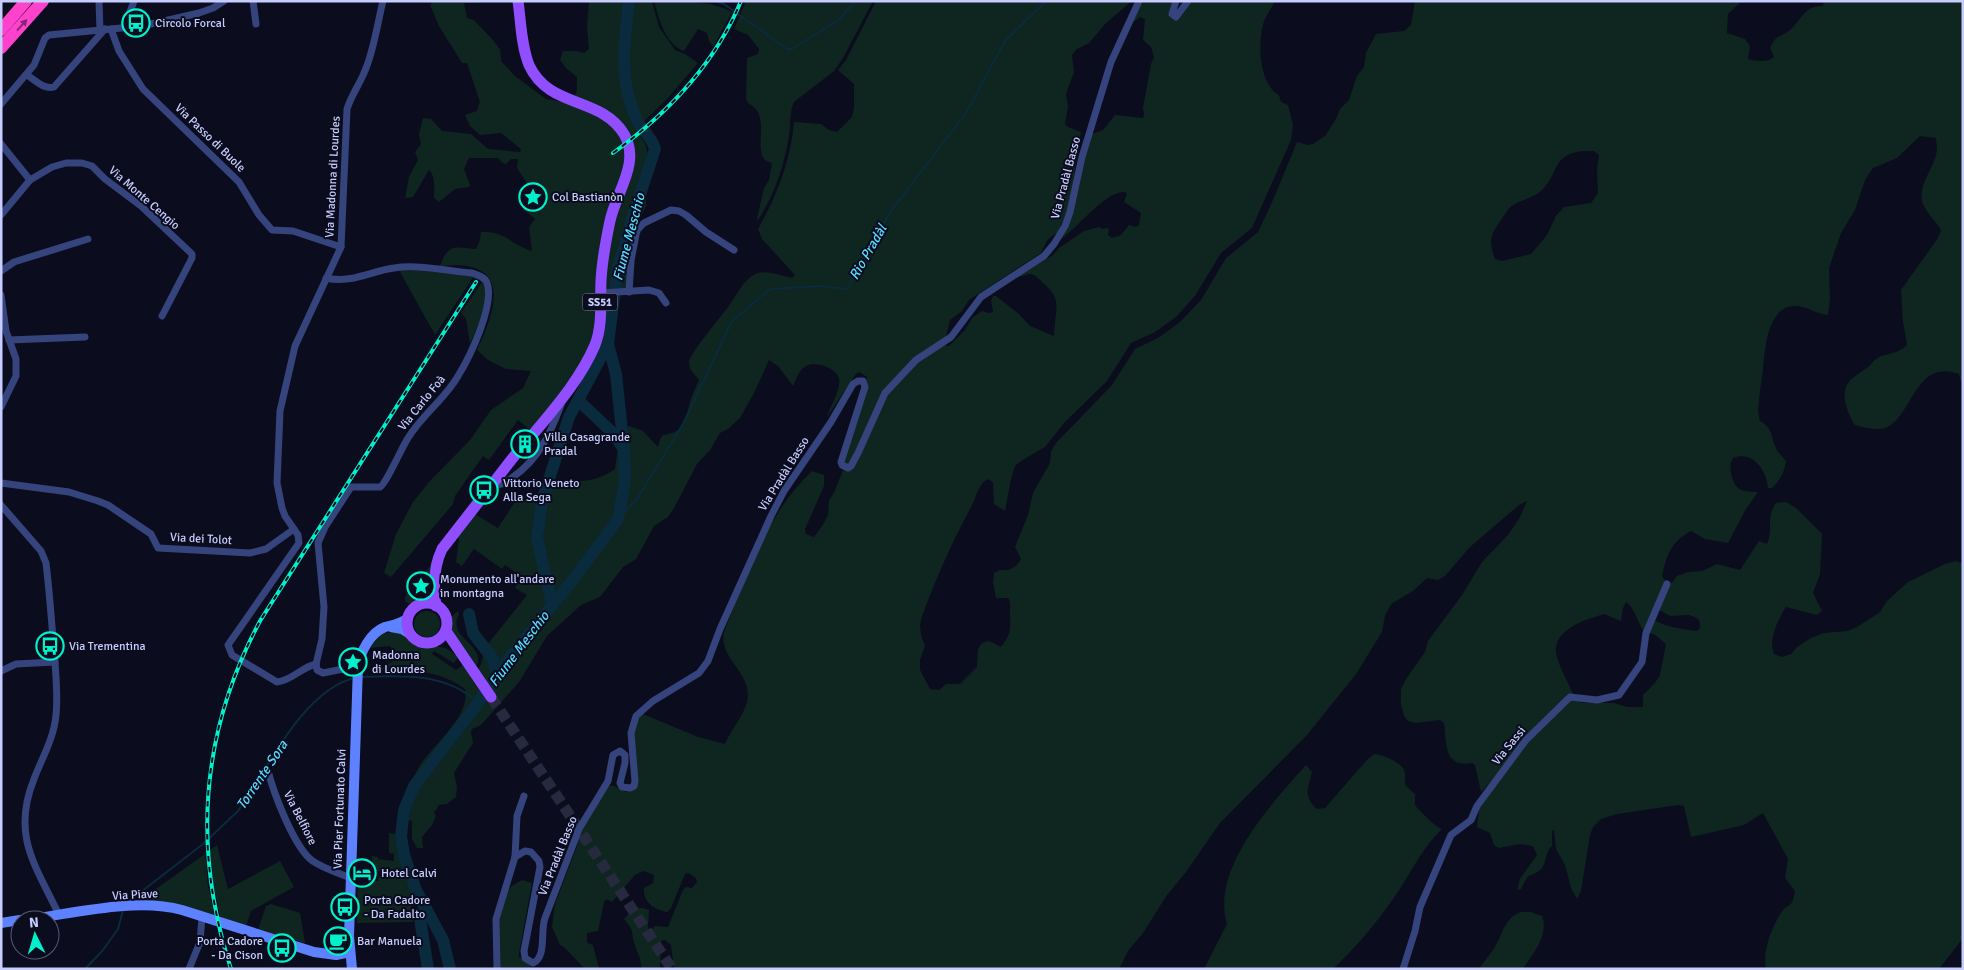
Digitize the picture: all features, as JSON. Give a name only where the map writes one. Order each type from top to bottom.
[{"type":"highway","points":[[1,30],[26,1]]},
{"type":"highway","points":[[1,48],[43,1]]},
{"type":"main road","name":"SS51","points":[[518,1],[529,64],[539,80],[556,94],[594,109],[610,119],[623,133],[630,150],[629,166],[616,199],[602,264],[605,293],[595,343],[583,367],[564,397],[530,438]]},
{"type":"main road","points":[[430,605],[442,549],[520,450]]},
{"type":"main road","points":[[388,627],[402,629],[420,642],[432,643],[442,636],[447,619],[444,614],[430,605],[415,608],[408,618],[410,634]]},
{"type":"main road","name":"Via Pier Fortunato Calvi","points":[[351,969],[351,878],[358,669],[361,655],[369,641],[380,630],[404,622],[408,618]]},
{"type":"main road","points":[[442,636],[463,656],[490,695]]},
{"type":"main road","name":"Via Piave","points":[[60,915],[135,905],[174,907],[301,948],[330,952],[350,952]]},
{"type":"main road","points":[[350,936],[344,946],[330,952],[351,969]]},
{"type":"street","points":[[99,1],[105,29]]},
{"type":"street","points":[[124,28],[134,1]]},
{"type":"street","points":[[1,104],[34,65],[45,38],[49,35],[142,26],[199,13],[213,8],[224,1]]},
{"type":"street","points":[[253,1],[256,24]]},
{"type":"street","name":"Via Madonna di Lourdes","points":[[294,529],[282,508],[277,483],[280,411],[295,346],[341,247],[347,109],[351,97],[364,73],[371,52],[383,1]]},
{"type":"street","name":"Via Pradàl Basso","points":[[515,858],[525,851],[531,852],[539,861],[540,867],[524,951],[525,958],[535,966],[541,955],[542,926],[579,829],[608,781],[613,755],[620,751],[625,755],[626,763],[620,783],[622,787],[630,788],[634,786],[631,733],[636,716],[653,700],[699,672],[708,661],[720,629],[784,491],[831,422],[853,384],[863,381],[865,387],[841,462],[842,465],[848,468],[858,453],[885,392],[916,360],[951,337],[981,297],[1044,256],[1054,244],[1065,226],[1070,212],[1082,157],[1111,62],[1139,1]]},
{"type":"street","points":[[1176,1],[1172,14],[1176,17],[1188,1]]},
{"type":"street","points":[[27,74],[44,87],[54,87],[105,29]]},
{"type":"street","name":"Via Passo di Buole","points":[[105,29],[143,89],[239,182],[259,215],[272,230],[282,232],[293,231],[341,247]]},
{"type":"street","points":[[1,144],[30,180]]},
{"type":"street","name":"Via Monte Cengio","points":[[1,215],[30,180],[52,167],[66,163],[82,163],[92,166],[104,179],[141,206],[192,254],[192,258],[162,316]]},
{"type":"street","points":[[626,292],[637,230],[644,223],[671,210],[679,211],[686,215],[706,232],[734,250]]},
{"type":"street","points":[[1,271],[14,262],[88,239]]},
{"type":"street","name":"Via Carlo Foà","points":[[316,664],[323,631],[324,597],[318,549],[320,536],[351,486],[380,487],[384,484],[408,438],[458,377],[482,325],[489,303],[487,283],[481,276],[472,273],[396,268],[339,281],[326,278]]},
{"type":"street","points":[[605,293],[649,290],[659,293],[666,303]]},
{"type":"street","points":[[1,295],[9,340],[16,359],[16,376],[1,408]]},
{"type":"street","points":[[9,340],[85,337]]},
{"type":"street","points":[[492,484],[499,486],[508,481],[537,455],[547,439],[564,397]]},
{"type":"street","name":"Via dei Tolot","points":[[1,483],[69,492],[108,505],[151,534],[158,548],[250,553],[266,548],[294,529]]},
{"type":"street","points":[[1,504],[44,557],[57,688],[56,717],[49,743],[29,791],[24,816],[26,837],[34,868],[55,910]]},
{"type":"street","points":[[294,529],[298,535],[299,543],[228,646],[232,655],[277,682],[283,681],[308,666],[316,664],[317,670],[323,673],[358,669]]},
{"type":"street","name":"Via Sassi","points":[[1403,969],[1415,931],[1420,907],[1451,836],[1471,820],[1476,806],[1526,740],[1570,697],[1597,700],[1619,695],[1642,662],[1646,633],[1667,584]]},
{"type":"street","points":[[1,671],[16,664],[55,662]]},
{"type":"street","name":"Via Belfiore","points":[[268,771],[274,791],[294,836],[310,859],[351,878]]},
{"type":"street","points":[[497,969],[496,919],[515,858],[517,816],[524,796]]},
{"type":"street","points":[[189,969],[202,934],[202,917]]},
{"type":"green space","points":[[434,1],[484,1],[464,3],[467,18],[474,20],[492,39],[500,49],[501,61],[516,77],[546,99],[562,102],[573,100],[577,90],[577,77],[560,60],[563,51],[584,53],[589,49],[587,28],[589,1],[624,1],[618,55],[621,77],[630,73],[627,50],[635,1],[652,1],[659,27],[675,50],[698,63],[667,99],[635,130],[645,143],[647,149],[646,160],[638,182],[647,185],[646,206],[637,225],[643,229],[637,239],[632,289],[599,291],[595,343],[534,433],[518,420],[489,460],[483,456],[455,496],[453,504],[391,577],[384,573],[396,534],[413,502],[429,482],[470,440],[491,410],[523,388],[531,371],[506,369],[488,360],[477,350],[486,329],[493,303],[493,291],[490,281],[483,272],[467,266],[440,266],[446,253],[453,248],[476,249],[481,232],[496,233],[532,251],[529,227],[535,219],[523,209],[535,201],[537,192],[530,188],[517,168],[518,159],[511,159],[506,164],[498,158],[469,158],[464,169],[469,187],[455,189],[439,202],[434,198],[434,180],[429,170],[413,197],[405,198],[409,177],[418,160],[415,152],[421,144],[419,134],[423,118],[431,119],[442,131],[471,134],[488,149],[520,152],[521,149],[501,133],[480,135],[470,126],[465,115],[477,111],[480,102],[467,63],[462,63],[439,26],[430,5]]},
{"type":"green space","points":[[654,1],[705,3],[732,12],[713,47],[707,33],[698,29],[684,51],[677,48],[667,37]]},
{"type":"green space","points":[[746,1],[873,1],[843,58],[834,71],[794,102],[791,110],[790,132],[781,169],[774,190],[758,220],[764,188],[769,180],[772,163],[766,161],[762,155],[759,115],[746,99],[747,58],[758,54],[759,49],[748,35],[734,29]]},
{"type":"green space","points":[[876,1],[1132,1],[1106,23],[1089,43],[1077,49],[1072,55],[1074,72],[1066,94],[1068,107],[1065,124],[1081,132],[1067,211],[1058,232],[1048,239],[1041,253],[969,300],[962,311],[950,320],[946,337],[883,391],[850,465],[844,464],[867,377],[859,372],[856,374],[827,417],[839,384],[839,379],[834,372],[820,365],[806,366],[800,372],[793,386],[778,366],[769,360],[740,418],[728,429],[720,433],[710,450],[697,464],[674,508],[668,517],[654,526],[636,559],[623,567],[600,597],[581,605],[547,636],[519,682],[481,725],[472,729],[473,743],[454,773],[457,787],[456,797],[447,804],[439,805],[434,813],[436,816],[432,825],[422,837],[423,848],[417,848],[412,839],[412,821],[404,819],[411,785],[425,758],[457,720],[465,699],[465,689],[455,682],[433,674],[411,671],[377,671],[399,657],[390,646],[369,648],[382,634],[396,631],[418,644],[448,649],[458,657],[454,663],[434,651],[432,654],[456,670],[463,665],[472,678],[482,661],[483,650],[527,595],[515,588],[522,577],[505,565],[502,569],[474,549],[462,566],[456,562],[459,539],[455,536],[475,514],[498,528],[518,497],[548,492],[557,480],[594,479],[615,469],[618,448],[614,443],[629,426],[643,431],[658,447],[663,435],[671,434],[680,427],[686,418],[699,380],[690,369],[689,360],[741,288],[753,275],[762,272],[792,278],[795,275],[762,239],[758,229],[782,177],[790,150],[794,122],[821,124],[829,130],[837,132],[852,117],[854,84],[838,70],[846,60]]},
{"type":"green space","points":[[1141,1],[1174,1],[1171,17],[1191,1],[1275,1],[1262,27],[1261,60],[1267,81],[1279,95],[1281,102],[1288,105],[1293,125],[1291,140],[1252,228],[1221,253],[1195,296],[1176,317],[1155,332],[1131,343],[1107,381],[1065,422],[1045,447],[1015,466],[1005,511],[994,504],[993,482],[987,479],[981,485],[956,535],[922,616],[920,625],[921,635],[925,646],[920,660],[920,670],[930,689],[939,690],[946,684],[960,684],[977,667],[978,649],[982,643],[989,641],[1001,647],[1007,637],[1010,625],[1010,602],[1008,598],[996,598],[993,582],[994,573],[999,570],[1012,568],[1021,559],[1015,547],[1028,515],[1033,493],[1050,463],[1051,451],[1056,443],[1112,385],[1135,349],[1158,338],[1180,322],[1201,300],[1226,258],[1258,232],[1297,142],[1308,145],[1313,144],[1325,136],[1340,109],[1349,100],[1357,76],[1364,67],[1366,53],[1376,34],[1404,31],[1411,25],[1415,1],[1742,1],[1728,14],[1727,33],[1745,39],[1750,46],[1748,59],[1761,61],[1774,57],[1770,48],[1772,43],[1790,30],[1811,8],[1823,6],[1824,1],[1963,1],[1963,388],[1959,374],[1943,371],[1931,375],[1921,383],[1898,418],[1889,426],[1878,429],[1855,425],[1846,404],[1846,386],[1851,380],[1876,359],[1898,351],[1907,345],[1901,290],[1938,238],[1941,230],[1925,208],[1922,197],[1924,184],[1936,157],[1936,138],[1920,136],[1897,158],[1873,168],[1865,180],[1855,210],[1841,233],[1829,268],[1830,299],[1828,315],[1803,307],[1786,308],[1778,313],[1769,330],[1758,411],[1760,421],[1770,430],[1777,450],[1786,461],[1780,479],[1772,488],[1768,488],[1765,475],[1758,464],[1747,457],[1733,458],[1731,471],[1737,487],[1743,490],[1758,492],[1746,509],[1728,543],[1705,539],[1691,531],[1674,544],[1668,555],[1662,576],[1666,582],[1644,631],[1632,608],[1626,602],[1621,621],[1604,614],[1579,623],[1563,633],[1558,640],[1556,648],[1557,658],[1573,694],[1481,792],[1475,765],[1472,763],[1463,764],[1456,762],[1451,758],[1448,752],[1444,723],[1440,720],[1415,723],[1408,721],[1404,716],[1401,704],[1401,689],[1425,652],[1428,641],[1462,595],[1482,562],[1508,535],[1519,519],[1527,501],[1519,505],[1470,547],[1445,576],[1438,580],[1427,578],[1413,591],[1391,604],[1385,616],[1382,632],[1356,674],[1307,735],[1220,823],[1186,872],[1167,895],[1143,933],[1128,951],[1119,969],[674,969],[671,945],[665,940],[661,941],[660,969],[641,969],[640,959],[631,930],[624,919],[635,909],[641,908],[649,910],[648,929],[651,930],[655,926],[668,927],[683,890],[686,887],[692,888],[697,882],[696,878],[688,873],[685,874],[671,908],[667,912],[653,907],[647,901],[644,888],[653,883],[654,876],[643,871],[635,875],[612,902],[607,899],[604,902],[598,931],[587,933],[587,943],[593,945],[599,969],[585,969],[560,945],[552,927],[555,904],[580,833],[605,786],[614,786],[626,792],[634,789],[632,740],[638,712],[698,737],[725,744],[745,708],[748,695],[744,678],[729,657],[724,641],[724,632],[759,547],[782,506],[812,471],[824,475],[824,486],[805,529],[806,534],[814,537],[828,515],[829,500],[834,493],[843,470],[848,471],[887,394],[915,365],[944,345],[949,346],[965,330],[972,318],[982,311],[993,312],[991,301],[993,296],[996,296],[1019,314],[1030,326],[1054,336],[1056,301],[1054,296],[1044,283],[1034,275],[1017,277],[1053,255],[1059,248],[1084,231],[1099,227],[1102,229],[1109,228],[1108,235],[1112,238],[1121,235],[1129,225],[1136,227],[1139,225],[1141,213],[1124,202],[1127,194],[1125,192],[1117,193],[1100,204],[1066,236],[1058,241],[1092,134],[1103,130],[1115,115],[1143,118],[1143,108],[1154,57],[1151,47],[1143,40],[1145,19],[1140,17],[1135,21],[1131,21]],"holes":[[[1594,151],[1599,155],[1597,170],[1598,193],[1591,203],[1564,207],[1556,216],[1547,235],[1531,254],[1502,261],[1495,259],[1491,246],[1492,236],[1510,207],[1540,192],[1557,165],[1565,157],[1572,153]]]},
{"type":"green space","points":[[399,270],[463,273],[474,276],[435,335]]},
{"type":"green space","points":[[482,282],[486,295],[485,303],[470,344],[466,319],[461,313]]},
{"type":"green space","points":[[1786,502],[1796,508],[1822,534],[1820,574],[1813,593],[1822,611],[1817,615],[1786,607],[1777,623],[1772,642],[1774,654],[1782,657],[1791,654],[1797,647],[1811,638],[1824,633],[1847,631],[1857,627],[1880,612],[1887,601],[1908,582],[1945,564],[1956,561],[1963,564],[1963,938],[1939,969],[1766,969],[1765,955],[1771,932],[1783,910],[1791,903],[1795,891],[1785,878],[1788,859],[1763,813],[1744,825],[1691,837],[1684,806],[1678,805],[1617,814],[1601,819],[1593,827],[1590,835],[1581,891],[1577,899],[1571,888],[1565,865],[1556,849],[1554,830],[1552,831],[1552,846],[1548,851],[1544,864],[1539,871],[1528,877],[1521,889],[1517,890],[1520,879],[1537,855],[1533,846],[1520,844],[1499,848],[1494,845],[1490,833],[1477,827],[1479,811],[1477,804],[1509,768],[1524,746],[1571,699],[1583,703],[1614,703],[1627,707],[1643,707],[1643,695],[1660,675],[1666,644],[1654,634],[1649,633],[1654,620],[1697,631],[1700,628],[1700,622],[1697,618],[1689,615],[1670,616],[1659,610],[1669,586],[1677,576],[1688,572],[1702,571],[1717,564],[1740,570],[1759,541],[1767,544],[1773,508],[1776,503]]},
{"type":"green space","points":[[434,558],[426,598],[416,604],[408,603],[405,601],[407,593],[409,593],[431,565],[430,563]]},
{"type":"green space","points":[[427,611],[436,615],[440,624],[436,633],[427,637],[418,633],[414,624],[418,615]]},
{"type":"green space","points":[[458,611],[459,614],[456,622],[458,629],[476,652],[478,658],[477,666],[450,629],[450,618]]},
{"type":"green space","points":[[1374,754],[1389,758],[1403,768],[1405,785],[1415,794],[1415,805],[1442,829],[1422,854],[1380,918],[1333,969],[1204,969],[1227,924],[1224,903],[1228,881],[1236,859],[1262,817],[1277,798],[1306,765],[1312,772],[1308,796],[1317,809],[1325,808]]},
{"type":"green space","points":[[389,833],[395,834],[403,868],[414,893],[411,906],[413,922],[357,923],[358,878],[366,882],[367,880],[378,881],[382,875],[381,871],[372,871],[372,856],[378,857],[378,859],[394,861],[394,854],[389,853]]},
{"type":"green space","points":[[217,845],[228,889],[280,861],[294,887],[251,911],[246,926],[221,920],[213,883],[210,850]]},
{"type":"green space","points":[[205,854],[208,886],[215,919],[139,901]]},
{"type":"green space","points":[[522,880],[532,883],[519,957],[529,963],[532,969],[500,969],[498,927],[501,906],[509,889]]},
{"type":"green space","points":[[271,904],[300,913],[305,943],[258,930],[266,906]]},
{"type":"green space","points":[[1521,912],[1531,912],[1542,916],[1544,923],[1544,930],[1539,943],[1524,967],[1522,969],[1479,969],[1496,945],[1510,918]]},
{"type":"waterway","name":"Rio Pradàl","points":[[450,969],[443,940],[416,890],[404,855],[401,836],[404,810],[414,786],[478,703],[507,661],[572,581],[618,519],[625,481],[624,450],[616,374],[608,344],[618,267],[655,149],[652,141],[637,120],[627,90],[624,47],[629,1]]},
{"type":"waterway","points":[[715,1],[724,4],[787,49],[792,49],[837,21],[856,1]]},
{"type":"waterway","name":"Rio Pradàl","points":[[618,519],[637,499],[683,424],[732,321],[770,289],[820,286],[847,289],[891,211],[966,113],[1005,41],[1046,1]]},
{"type":"waterway","points":[[552,605],[537,538],[542,501],[569,417],[608,344]]},
{"type":"waterway","points":[[579,401],[614,434],[623,448]]},
{"type":"waterway","name":"Fiume Meschio","points":[[469,614],[473,633],[493,659],[497,675]]},
{"type":"waterway","name":"Torrente Sora","points":[[362,677],[408,676],[439,681],[466,693],[478,703]]},
{"type":"waterway","name":"Torrente Sora","points":[[128,902],[203,844],[238,811],[288,733],[303,714],[336,685],[355,678]]},
{"type":"waterway","points":[[425,905],[420,919],[428,969]]},
{"type":"waterway","name":"Torrente Sora","points":[[85,969],[103,950],[118,929],[123,910]]},
{"type":"tunnel","points":[[491,697],[672,969]]},
{"type":"railway","points":[[613,153],[652,122],[688,86],[718,46],[741,1]]},
{"type":"railway","points":[[231,969],[219,924],[211,879],[207,835],[208,792],[214,748],[225,706],[240,663],[260,621],[476,282]]},
{"type":"place","name":"Circolo Forcal","points":[[136,23]]},
{"type":"place","name":"Col Bastianòn","points":[[533,197]]},
{"type":"place","name":"Villa Casagrande Pradal","points":[[525,444]]},
{"type":"place","name":"Vittorio Veneto Alla Sega","points":[[484,490]]},
{"type":"place","name":"Monumento all'andare in montagna","points":[[421,586]]},
{"type":"place","name":"Via Trementina","points":[[50,646]]},
{"type":"place","name":"Madonna di Lourdes","points":[[353,662]]},
{"type":"place","name":"Hotel Calvi","points":[[362,873]]},
{"type":"place","name":"Porta Cadore - Da Fadalto","points":[[345,907]]},
{"type":"place","name":"Bar Manuela","points":[[338,941]]},
{"type":"place","name":"Porta Cadore - Da Cison","points":[[282,948]]}]
